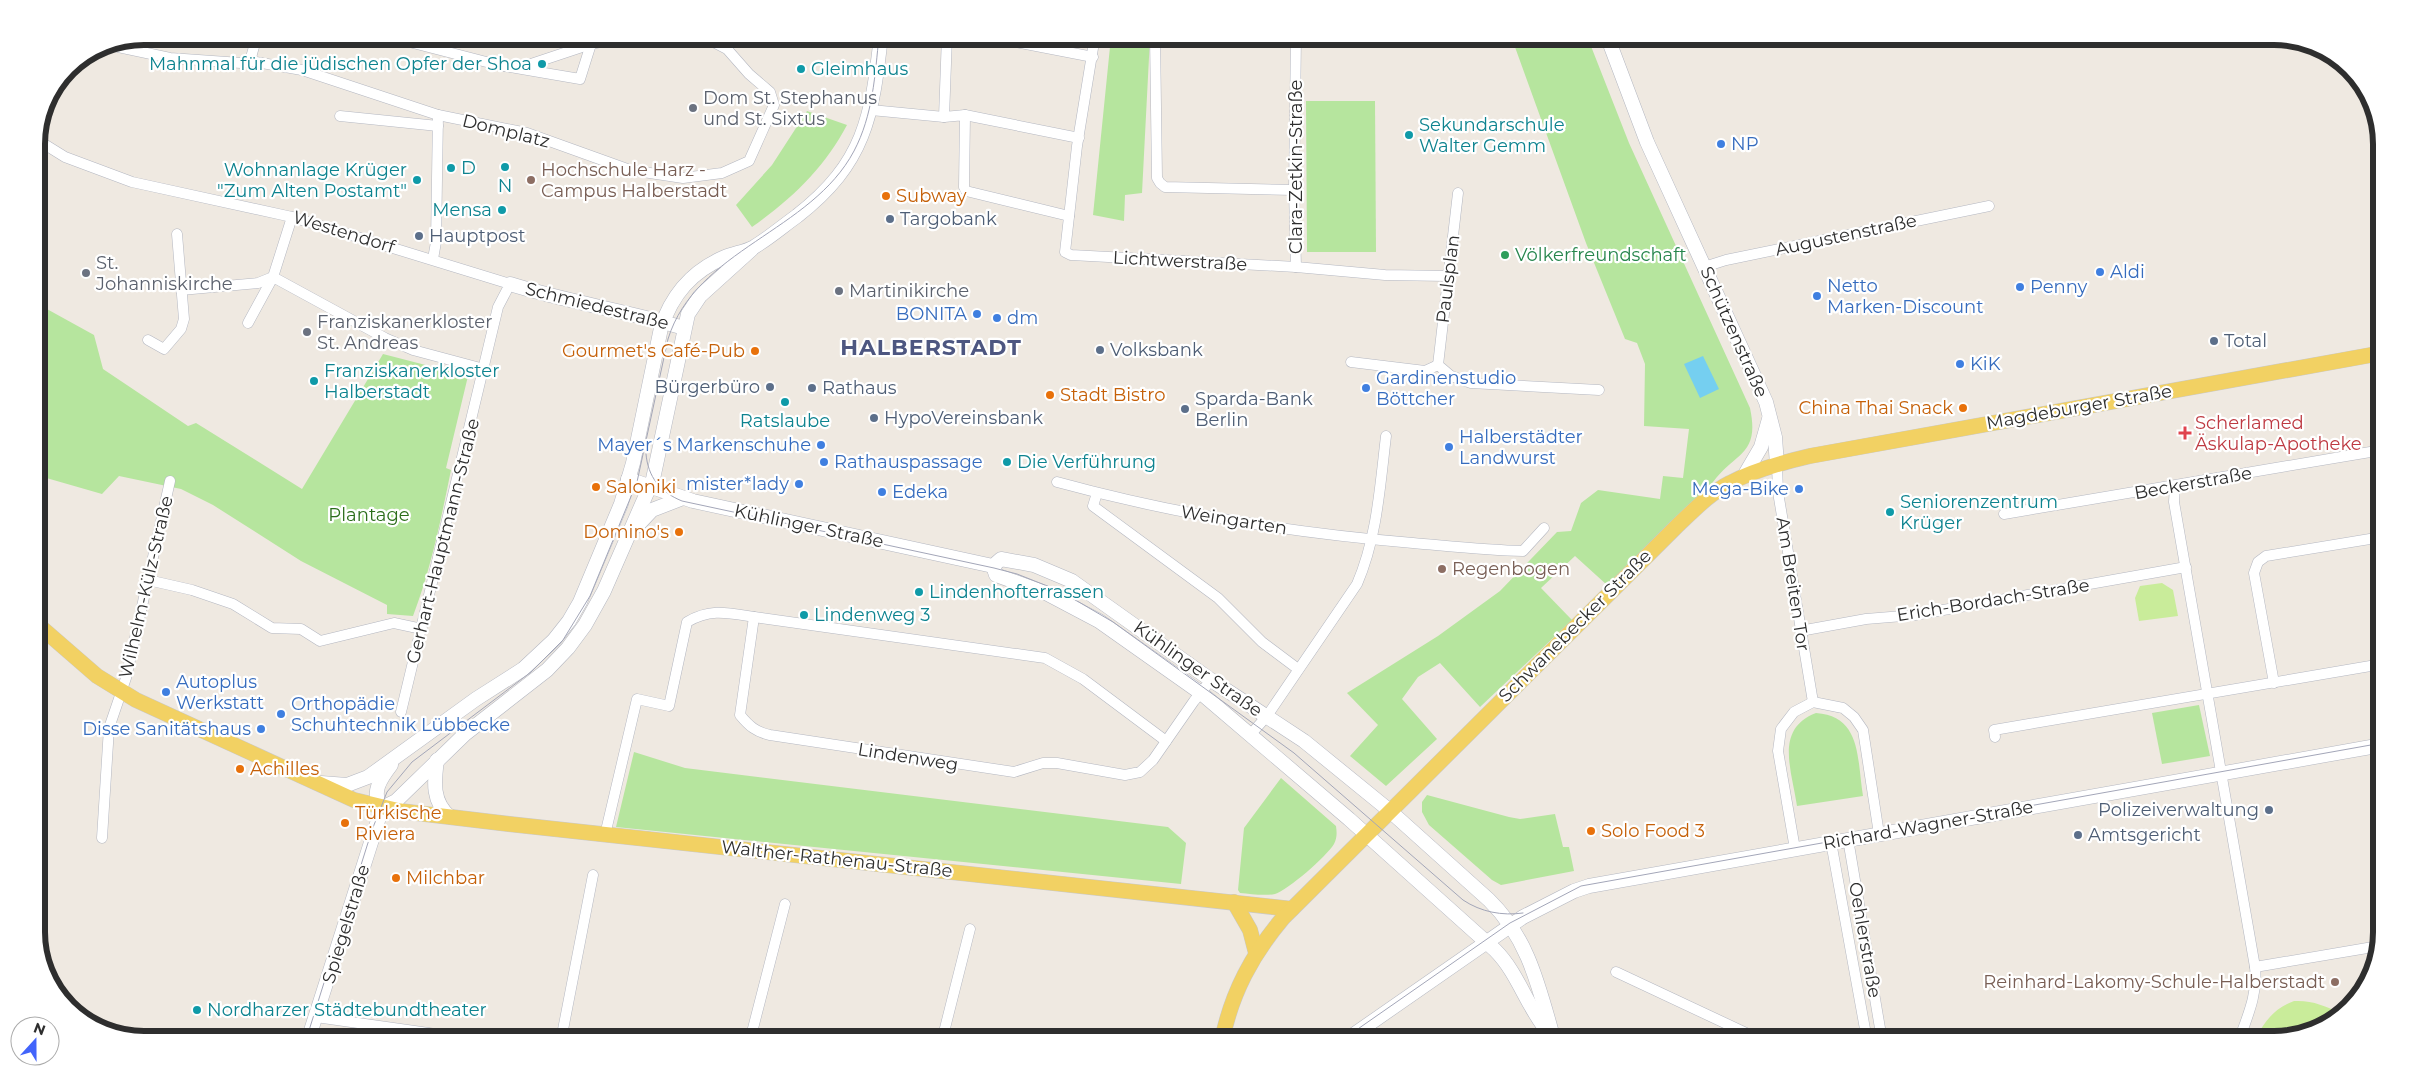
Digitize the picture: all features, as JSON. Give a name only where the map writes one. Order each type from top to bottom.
[{"type":"main road","name":"Magdeburger Straße","points":[[1777,465],[1825,453],[2373,355]]},
{"type":"main road","name":"Schwanebecker Straße","points":[[1225,1031],[1237,989],[1256,953],[1292,909],[1694,510],[1721,488],[1744,476],[1777,465]]},
{"type":"main road","name":"Walther-Rathenau-Straße","points":[[45,631],[97,676],[122,692],[354,800],[382,808],[606,835],[1292,909]]},
{"type":"main road","points":[[1234,902],[1250,930],[1256,953]]},
{"type":"street","points":[[250,60],[254,45]]},
{"type":"street","points":[[421,45],[498,65],[580,79],[592,45]]},
{"type":"street","points":[[518,68],[589,45]]},
{"type":"street","name":"Domplatz","points":[[121,48],[170,58],[241,63],[250,60],[302,70],[438,115],[527,133],[630,170],[683,178],[722,173],[749,161],[774,105],[770,92],[749,74],[727,49],[719,45]]},
{"type":"street","points":[[404,750],[385,772],[377,790],[377,801],[382,808],[396,801],[464,734],[535,681],[568,648],[593,612],[650,486],[657,462],[688,314],[700,296],[733,268],[754,246],[806,208],[837,178],[860,141],[871,110],[880,45]]},
{"type":"street","points":[[944,117],[947,45]]},
{"type":"street","points":[[1033,45],[1093,56]]},
{"type":"street","points":[[966,115],[964,187],[966,191],[1069,216],[1094,45]]},
{"type":"street","points":[[1156,45],[1156,178],[1160,184],[1165,186],[1294,190]]},
{"type":"street","name":"Clara-Zetkin-Straße","points":[[1296,45],[1294,190],[1296,267],[1385,275],[1447,276]]},
{"type":"street","name":"Schützenstraße","points":[[1610,45],[1647,142],[1760,389],[1770,416],[1777,465]]},
{"type":"street","points":[[871,110],[944,117],[966,115],[1079,138]]},
{"type":"street","points":[[433,259],[436,242],[438,115]]},
{"type":"street","name":"Domplatz","points":[[340,116],[438,126]]},
{"type":"street","name":"Westendorf","points":[[45,145],[65,157],[132,182],[292,217],[510,284]]},
{"type":"street","name":"Paulsplan","points":[[1438,365],[1458,193]]},
{"type":"street","name":"Augustenstraße","points":[[1704,267],[1724,260],[1989,206]]},
{"type":"street","name":"Lichtwerstraße","points":[[1069,216],[1065,252],[1071,255],[1296,267]]},
{"type":"street","points":[[248,323],[273,277],[292,217]]},
{"type":"street","points":[[148,340],[164,349],[181,329],[184,319],[177,234]]},
{"type":"street","points":[[316,782],[335,785],[359,782],[476,699],[523,669],[554,640],[580,602],[612,529],[628,479],[663,321],[677,295],[694,275],[711,264],[754,246]]},
{"type":"street","points":[[181,290],[258,283],[273,277]]},
{"type":"street","points":[[273,277],[385,338],[412,350],[484,369]]},
{"type":"street","name":"Schmiedestraße","points":[[510,284],[568,300],[663,321],[684,328]]},
{"type":"street","name":"Gerhart-Hauptmann-Straße","points":[[402,712],[498,307],[510,284]]},
{"type":"street","points":[[1351,362],[1425,371],[1438,365],[1451,376],[1470,382],[1599,390]]},
{"type":"street","points":[[1744,476],[1765,437],[1770,416]]},
{"type":"street","points":[[1252,734],[1267,716],[1357,584],[1366,562],[1372,539],[1386,436]]},
{"type":"street","name":"Beckerstraße","points":[[2004,514],[2373,452]]},
{"type":"street","name":"Am Breiten Tor","points":[[1777,465],[1778,492],[1813,702]]},
{"type":"street","name":"Kühlinger Straße","points":[[628,479],[683,498],[993,566]]},
{"type":"street","name":"Wilhelm-Külz-Straße","points":[[102,838],[108,736],[122,692],[170,481]]},
{"type":"street","name":"Weingarten","points":[[1057,482],[1127,502],[1210,517],[1372,539],[1523,551],[1544,528]]},
{"type":"street","points":[[2175,486],[2174,502],[2255,967],[2254,996],[2242,1031]]},
{"type":"street","points":[[1097,493],[1093,506],[1218,598],[1262,642],[1298,669]]},
{"type":"street","points":[[628,536],[652,510],[683,498]]},
{"type":"street","points":[[2274,683],[2254,573],[2258,562],[2266,556],[2373,538]]},
{"type":"street","name":"Kühlinger Straße","points":[[993,566],[1001,559],[1021,561],[1072,581],[1211,680],[1304,741],[1390,811],[1489,900],[1511,925],[1531,962],[1552,1031]]},
{"type":"street","name":"Kühlinger Straße","points":[[993,566],[996,575],[1046,594],[1099,621],[1201,693],[1252,734],[1505,960],[1518,979],[1539,1020],[1548,1031]]},
{"type":"street","name":"Erich-Bordach-Straße","points":[[1800,631],[1866,619],[1915,615],[2186,567]]},
{"type":"street","points":[[148,580],[192,590],[239,607],[272,628],[301,629],[320,641],[394,623],[422,629]]},
{"type":"street","points":[[606,835],[637,699],[669,706],[687,622],[700,614],[714,612],[754,616],[1045,658],[1083,679],[1166,741]]},
{"type":"street","name":"Lindenweg","points":[[754,616],[740,715],[749,726],[759,732],[1014,772],[1042,763],[1050,763],[1125,775],[1140,772],[1153,760],[1211,680]]},
{"type":"street","points":[[1995,737],[1994,730],[2373,666]]},
{"type":"street","points":[[1795,849],[1778,741],[1787,719],[1802,706],[1813,702],[1843,708],[1854,717],[1863,730],[1880,834]]},
{"type":"street","name":"Richard-Wagner-Straße","points":[[1359,1031],[1511,925],[1540,907],[1589,886],[2373,747]]},
{"type":"street","points":[[438,760],[435,783],[436,800],[442,810],[450,817]]},
{"type":"street","name":"Spiegelstraße","points":[[311,1031],[382,808]]},
{"type":"street","name":"Oehlerstraße","points":[[1848,839],[1880,1031]]},
{"type":"street","name":"Oehlerstraße","points":[[1831,842],[1864,1031]]},
{"type":"street","points":[[563,1031],[593,875]]},
{"type":"street","points":[[752,1031],[785,904]]},
{"type":"street","points":[[944,1031],[970,928]]},
{"type":"street","points":[[2255,967],[2372,947]]},
{"type":"street","points":[[1616,972],[1735,1031]]},
{"type":"street","points":[[316,1017],[415,1031]]},
{"type":"green space","points":[[1110,45],[1150,45],[1142,193],[1125,195],[1124,221],[1093,215]]},
{"type":"green space","points":[[1514,45],[1591,45],[1629,143],[1750,408],[1752,435],[1749,444],[1713,482],[1607,585],[1575,556],[1541,588],[1572,620],[1480,707],[1440,663],[1418,677],[1402,699],[1437,739],[1386,786],[1350,756],[1378,725],[1347,693],[1438,636],[1500,591],[1557,532],[1571,531],[1581,503],[1598,490],[1660,499],[1663,476],[1683,478],[1689,429],[1644,426],[1645,364],[1637,343],[1625,339],[1586,243]]},
{"type":"green space","points":[[1306,101],[1375,101],[1376,252],[1307,252]]},
{"type":"green space","points":[[807,111],[847,125],[828,155],[806,181],[781,205],[752,227],[736,205],[772,165]]},
{"type":"green space","name":"Plantage","points":[[45,308],[94,335],[103,369],[188,426],[196,423],[302,489],[383,354],[468,376],[446,468],[451,470],[439,525],[425,580],[413,616],[387,614],[387,605],[301,561],[213,505],[181,489],[119,476],[102,494],[45,478]]},
{"type":"green space","points":[[2162,583],[2173,590],[2178,616],[2139,621],[2135,598],[2140,586]]},
{"type":"green space","points":[[2199,705],[2210,756],[2162,764],[2152,713]]},
{"type":"green space","points":[[1816,713],[1831,716],[1842,722],[1850,731],[1858,755],[1863,796],[1797,806],[1790,765],[1790,740],[1795,729],[1803,720]]},
{"type":"green space","points":[[634,752],[685,768],[1168,827],[1186,843],[1181,884],[616,827]]},
{"type":"green space","points":[[1281,778],[1336,826],[1335,842],[1330,850],[1315,864],[1281,891],[1266,895],[1240,893],[1238,890],[1244,828]]},
{"type":"green space","points":[[1427,795],[1520,819],[1555,814],[1563,847],[1569,847],[1574,871],[1501,885],[1492,880],[1429,825],[1422,812],[1422,802]]},
{"type":"green space","points":[[2301,1001],[2334,1010],[2324,1018],[2300,1028],[2260,1031],[2276,1011],[2287,1004]]},
{"type":"water","points":[[1703,356],[1719,389],[1700,398],[1684,364]]},
{"type":"tram line","points":[[309,1031],[372,830],[387,792],[412,762],[531,672],[563,640],[590,596],[637,482],[668,339],[682,308],[703,283],[728,261],[811,202],[835,179],[854,151],[865,123],[872,95],[878,45]]},
{"type":"tram line","points":[[646,454],[649,470],[656,483],[667,493],[682,501],[994,568],[1017,574],[1060,591],[1113,622],[1294,753],[1463,900],[1477,908],[1492,912],[1507,914],[1523,913]]},
{"type":"tram line","points":[[1355,1031],[1510,923],[1581,886],[2373,745]]},
{"type":"place","name":"Mahnmal für die jüdischen Opfer der Shoa","points":[[542,64]]},
{"type":"place","name":"Gleimhaus","points":[[801,69]]},
{"type":"place","name":"Dom St. Stephanus und St. Sixtus","points":[[693,108]]},
{"type":"place","name":"Sekundarschule Walter Gemm","points":[[1409,135]]},
{"type":"place","name":"NP","points":[[1721,144]]},
{"type":"place","name":"N","points":[[505,167]]},
{"type":"place","name":"D","points":[[451,168]]},
{"type":"place","name":"Wohnanlage Krüger \"Zum Alten Postamt\"","points":[[417,180]]},
{"type":"place","name":"Hochschule Harz - Campus Halberstadt","points":[[531,180]]},
{"type":"place","name":"Subway","points":[[886,196]]},
{"type":"place","name":"Mensa","points":[[502,210]]},
{"type":"place","name":"Targobank","points":[[890,219]]},
{"type":"place","name":"Hauptpost","points":[[419,236]]},
{"type":"place","name":"Völkerfreundschaft","points":[[1505,255]]},
{"type":"place","name":"Aldi","points":[[2100,272]]},
{"type":"place","name":"St. Johanniskirche","points":[[86,273]]},
{"type":"place","name":"Penny","points":[[2020,287]]},
{"type":"place","name":"Martinikirche","points":[[839,291]]},
{"type":"place","name":"Netto Marken-Discount","points":[[1817,296]]},
{"type":"place","name":"BONITA","points":[[977,314]]},
{"type":"place","name":"dm","points":[[997,318]]},
{"type":"place","name":"Franziskanerkloster St. Andreas","points":[[307,332]]},
{"type":"place","name":"Total","points":[[2214,341]]},
{"type":"place","name":"Volksbank","points":[[1100,350]]},
{"type":"place","name":"Gourmet's Café-Pub","points":[[755,351]]},
{"type":"place","name":"KiK","points":[[1960,364]]},
{"type":"place","name":"Franziskanerkloster Halberstadt","points":[[314,381]]},
{"type":"place","name":"Bürgerbüro","points":[[770,387]]},
{"type":"place","name":"Rathaus","points":[[812,388]]},
{"type":"place","name":"Gardinenstudio Böttcher","points":[[1366,388]]},
{"type":"place","name":"Stadt Bistro","points":[[1050,395]]},
{"type":"place","name":"Ratslaube","points":[[785,402]]},
{"type":"place","name":"China Thai Snack","points":[[1963,408]]},
{"type":"place","name":"Sparda-Bank Berlin","points":[[1185,409]]},
{"type":"place","name":"HypoVereinsbank","points":[[874,418]]},
{"type":"place","name":"Scherlamed Äskulap-Apotheke","points":[[2185,433]]},
{"type":"place","name":"Mayer´s Markenschuhe","points":[[821,445]]},
{"type":"place","name":"Halberstädter Landwurst","points":[[1449,447]]},
{"type":"place","name":"Rathauspassage","points":[[824,462]]},
{"type":"place","name":"Die Verführung","points":[[1007,462]]},
{"type":"place","name":"mister*lady","points":[[799,484]]},
{"type":"place","name":"Saloniki","points":[[596,487]]},
{"type":"place","name":"Mega-Bike","points":[[1799,489]]},
{"type":"place","name":"Edeka","points":[[882,492]]},
{"type":"place","name":"Seniorenzentrum Krüger","points":[[1890,512]]},
{"type":"place","name":"Domino's","points":[[679,532]]},
{"type":"place","name":"Regenbogen","points":[[1442,569]]},
{"type":"place","name":"Lindenhofterrassen","points":[[919,592]]},
{"type":"place","name":"Lindenweg 3","points":[[804,615]]},
{"type":"place","name":"Autoplus Werkstatt","points":[[166,692]]},
{"type":"place","name":"Orthopädie Schuhtechnik Lübbecke","points":[[281,714]]},
{"type":"place","name":"Disse Sanitätshaus","points":[[261,729]]},
{"type":"place","name":"Achilles","points":[[240,769]]},
{"type":"place","name":"Polizeiverwaltung","points":[[2269,810]]},
{"type":"place","name":"Türkische Riviera","points":[[345,823]]},
{"type":"place","name":"Solo Food 3","points":[[1591,831]]},
{"type":"place","name":"Amtsgericht","points":[[2078,835]]},
{"type":"place","name":"Milchbar","points":[[396,878]]},
{"type":"place","name":"Reinhard-Lakomy-Schule-Halberstadt","points":[[2335,982]]},
{"type":"place","name":"Nordharzer Städtebundtheater","points":[[197,1010]]},
{"type":"district","name":"HALBERSTADT","points":[[931,347]]}]
